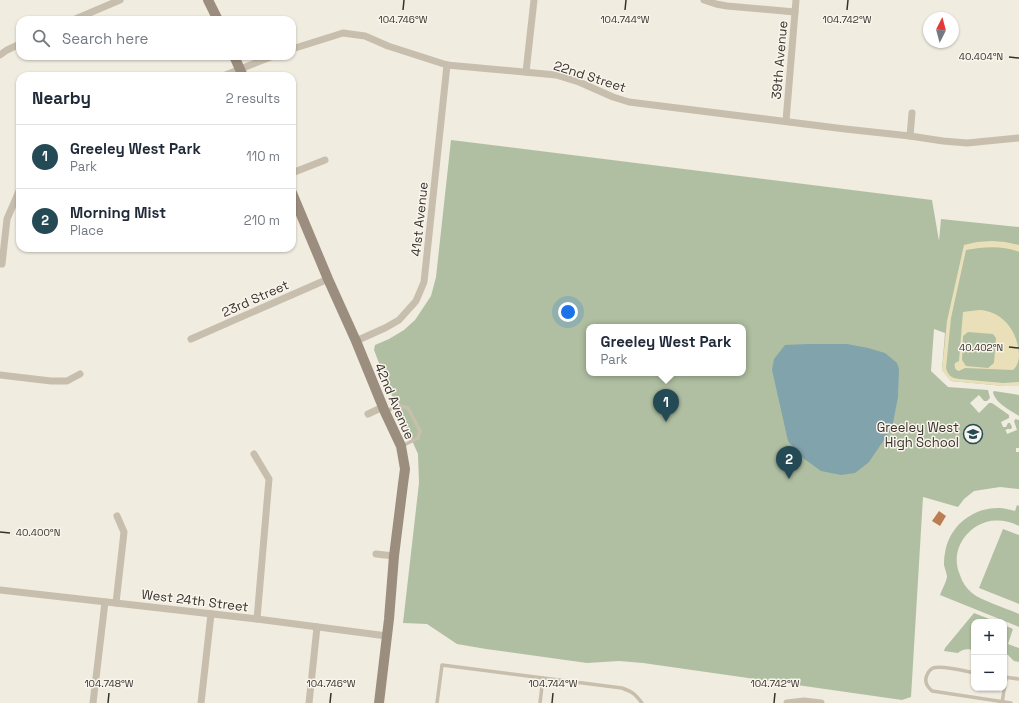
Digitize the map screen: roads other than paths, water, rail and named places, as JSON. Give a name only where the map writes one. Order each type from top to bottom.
[{"type":"street","points":[[83,16],[120,0]]},
{"type":"street","points":[[208,0],[216,16]]},
{"type":"street","points":[[526,72],[534,0]]},
{"type":"street","points":[[704,0],[727,6],[795,12]]},
{"type":"street","name":"39th Avenue","points":[[786,121],[796,0]]},
{"type":"street","name":"22nd Street","points":[[296,48],[343,33],[364,36],[388,46],[447,65],[556,75],[579,82],[613,97],[629,102],[943,141],[967,143],[1019,138]]},
{"type":"street","points":[[0,55],[16,46]]},
{"type":"street","points":[[236,60],[242,72],[265,60]]},
{"type":"street","name":"41st Avenue","points":[[356,342],[400,320],[416,301],[424,282],[447,65]]},
{"type":"street","points":[[910,136],[912,113]]},
{"type":"street","points":[[296,171],[325,160]]},
{"type":"street","points":[[0,264],[2,264],[8,219],[16,199]]},
{"type":"street","name":"42nd Avenue","points":[[296,203],[401,446],[405,469],[394,556],[379,703]]},
{"type":"street","name":"23rd Street","points":[[191,339],[328,279]]},
{"type":"street","points":[[0,375],[51,381],[67,381],[80,374]]},
{"type":"street","points":[[368,414],[384,409]]},
{"type":"street","points":[[254,454],[268,479],[257,619]]},
{"type":"street","points":[[116,516],[124,532],[116,603]]},
{"type":"street","points":[[376,554],[394,556]]},
{"type":"street","name":"West 24th Street","points":[[0,590],[257,619],[387,636]]},
{"type":"street","points":[[93,703],[105,602]]},
{"type":"street","points":[[201,703],[211,614]]},
{"type":"street","points":[[308,703],[317,627]]},
{"type":"street","points":[[787,703],[804,701],[821,703]]},
{"type":"lane","points":[[384,409],[400,406],[408,408],[420,431],[418,438],[401,446]]},
{"type":"lane","points":[[437,703],[442,665],[622,688],[632,691],[642,703]]},
{"type":"lane","points":[[971,672],[938,667],[932,669],[928,673],[926,680],[927,686],[932,691],[1011,703]]},
{"type":"lane","points":[[1007,677],[1019,679]]},
{"type":"lane","points":[[540,703],[543,678]]},
{"type":"lane","points":[[1002,702],[1003,691]]},
{"type":"water","points":[[847,344],[868,348],[885,353],[897,363],[899,369],[898,397],[892,428],[869,462],[855,473],[841,475],[821,471],[803,458],[788,441],[772,370],[774,359],[785,345]]},
{"type":"place","name":"Greeley West Park","points":[[666,422]]},
{"type":"place","name":"Greeley West High School","points":[[973,434]]},
{"type":"place","name":"Morning Mist","points":[[789,479]]}]
